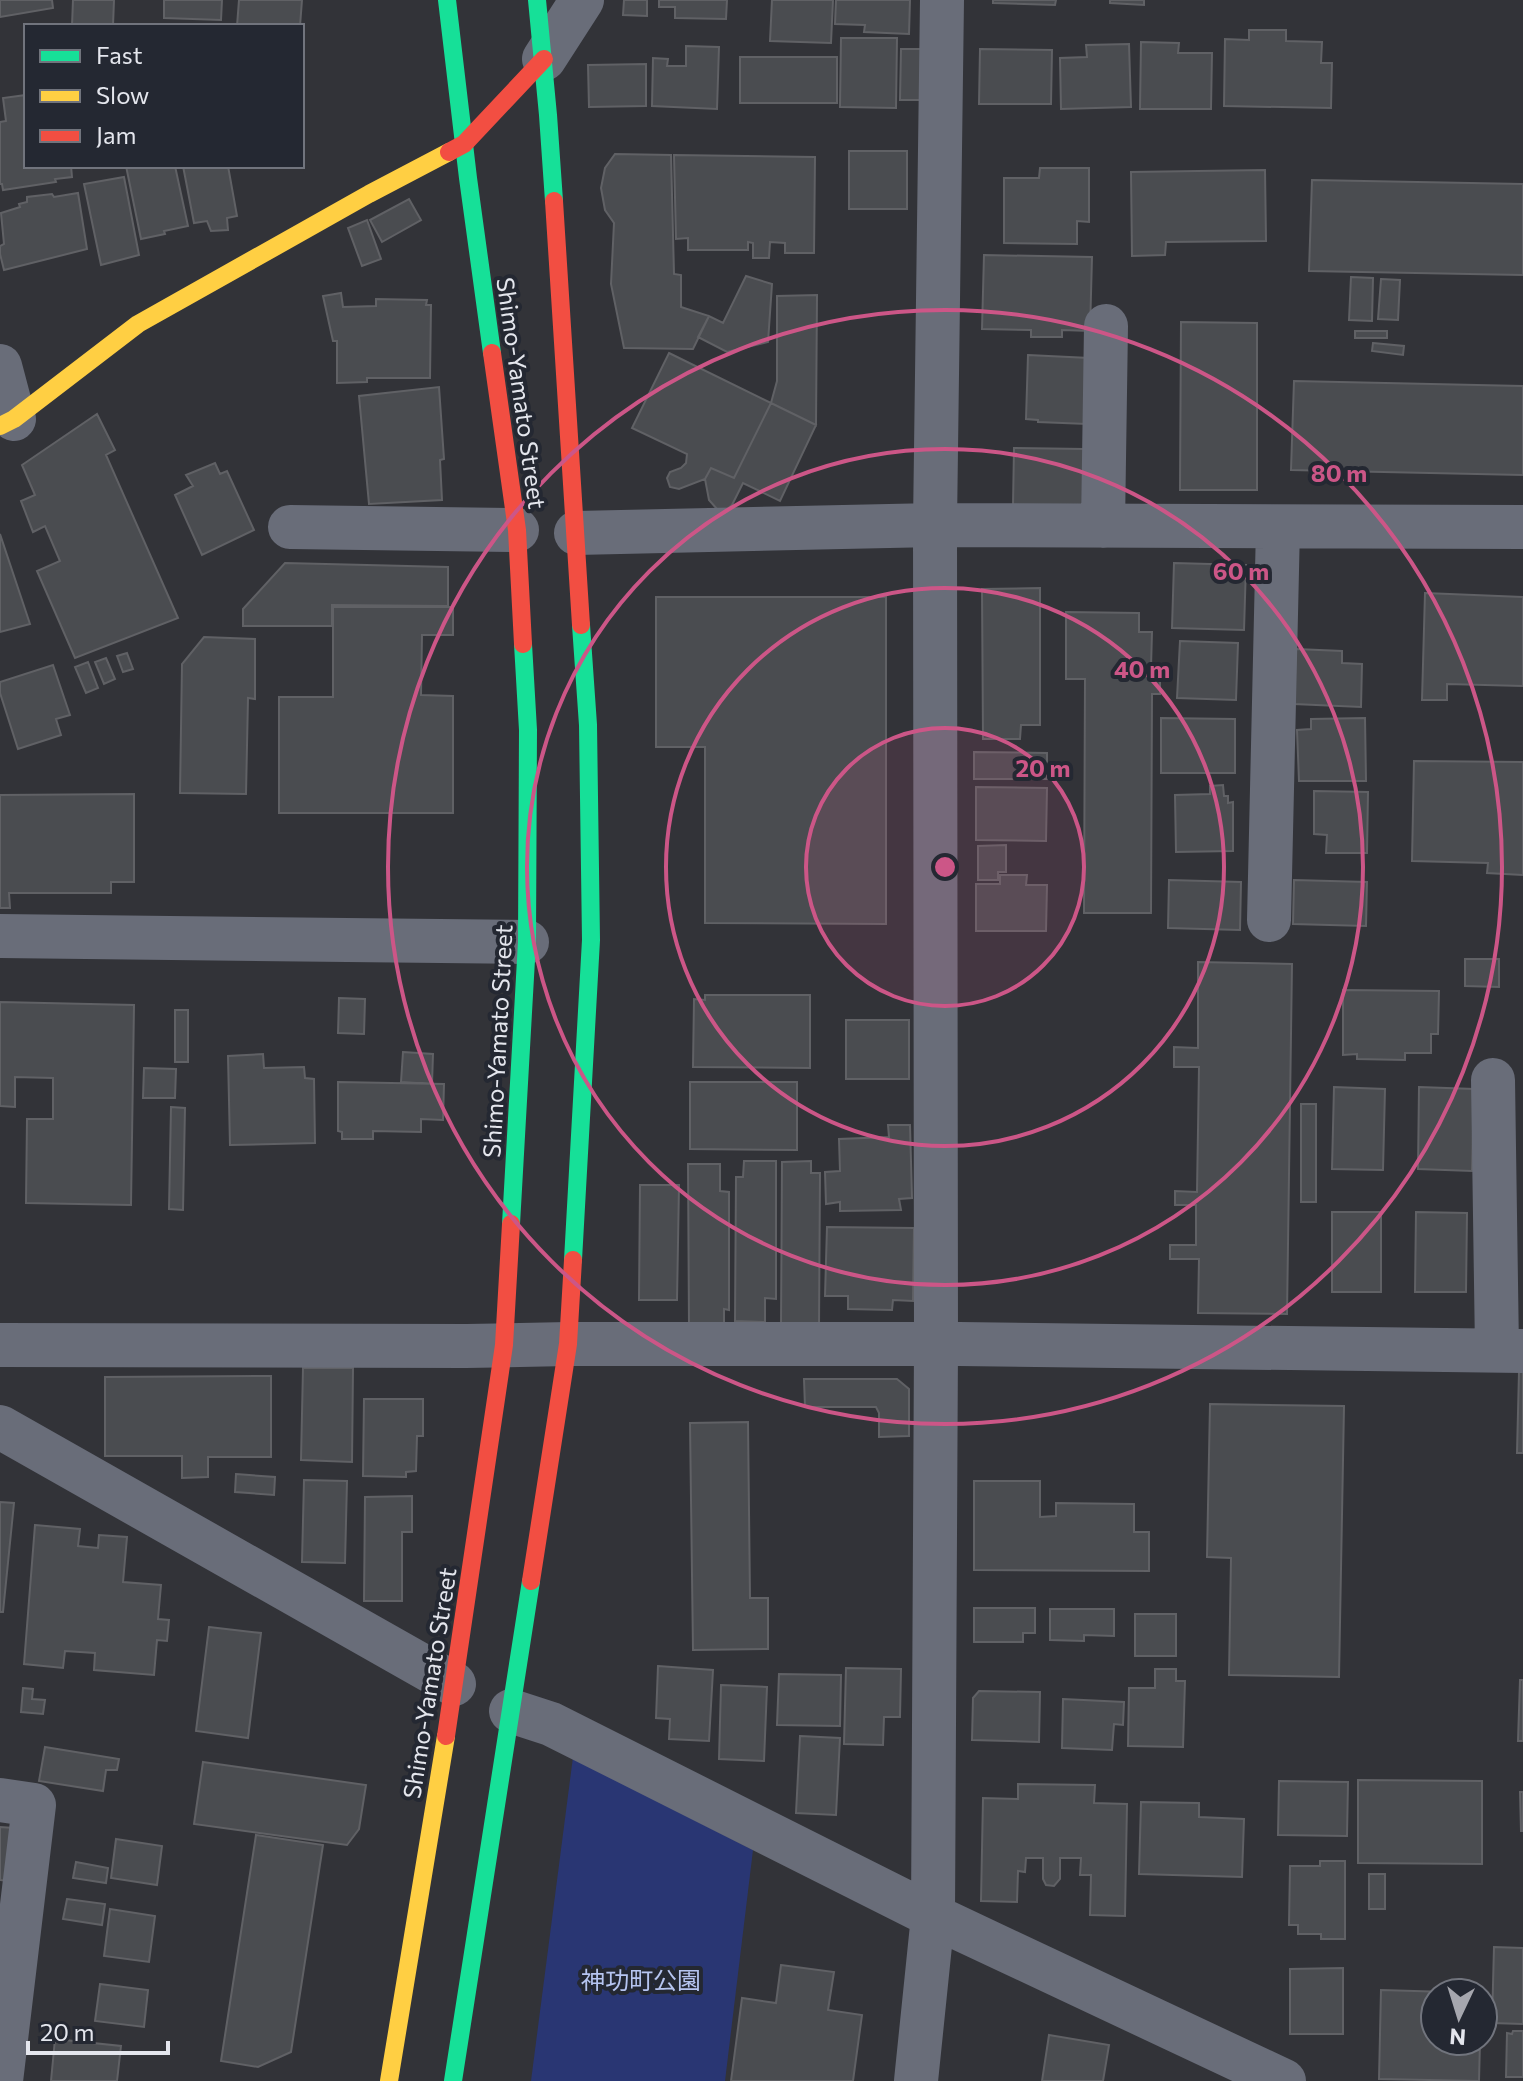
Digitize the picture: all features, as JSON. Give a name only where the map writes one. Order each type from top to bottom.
[{"type":"main road","name":"Shimo-Yamato Street","points":[[389,2081],[454,1684],[504,1345],[527,942],[528,730],[517,530],[447,0]]},
{"type":"main road","name":"Shimo-Yamato Street","points":[[453,2081],[568,1344],[591,940],[588,725],[544,59],[537,0]]},
{"type":"main road","points":[[7,422],[138,324],[464,144],[544,59]]},
{"type":"street","points":[[544,59],[582,0]]},
{"type":"street","points":[[916,2081],[933,1916],[935,525],[942,0]]},
{"type":"street","points":[[1103,526],[1106,326]]},
{"type":"street","points":[[0,366],[7,422]]},
{"type":"street","points":[[576,533],[935,525],[1523,527]]},
{"type":"street","points":[[290,527],[517,530]]},
{"type":"street","points":[[1269,920],[1278,527]]},
{"type":"street","points":[[0,936],[527,942]]},
{"type":"street","points":[[0,1345],[936,1344],[1510,1351],[1493,1080]]},
{"type":"street","points":[[0,1427],[454,1684]]},
{"type":"street","points":[[511,1711],[551,1724],[933,1916],[1284,2081]]},
{"type":"street","points":[[0,1800],[34,1805],[1,2081]]},
{"type":"green space","name":"神功町公園","points":[[573,1757],[753,1850],[725,2081],[531,2081]]},
{"type":"building","points":[[0,0],[52,0],[53,8],[0,17]]},
{"type":"building","points":[[73,0],[114,0],[113,24],[72,24]]},
{"type":"building","points":[[164,0],[222,0],[221,20],[164,18]]},
{"type":"building","points":[[239,0],[302,0],[300,24],[237,24]]},
{"type":"building","points":[[624,0],[647,0],[647,16],[623,15]]},
{"type":"building","points":[[659,0],[727,0],[726,19],[675,18],[675,7],[659,7]]},
{"type":"building","points":[[772,0],[833,0],[831,43],[770,41]]},
{"type":"building","points":[[836,0],[910,0],[909,34],[864,32],[865,25],[835,24]]},
{"type":"building","points":[[993,0],[1056,0],[1055,5],[993,3]]},
{"type":"building","points":[[1110,0],[1144,0],[1144,5],[1110,3]]},
{"type":"building","points":[[1249,30],[1286,30],[1286,41],[1322,42],[1321,63],[1332,63],[1331,108],[1224,106],[1225,39],[1249,40]]},
{"type":"building","points":[[841,38],[897,38],[896,108],[840,107]]},
{"type":"building","points":[[1141,42],[1179,43],[1178,53],[1212,53],[1211,109],[1140,109]]},
{"type":"building","points":[[1129,44],[1131,107],[1061,109],[1060,58],[1087,57],[1086,45]]},
{"type":"building","points":[[686,46],[719,47],[717,109],[652,106],[653,58],[668,59],[667,66],[686,66]]},
{"type":"building","points":[[901,49],[922,49],[922,100],[900,100]]},
{"type":"building","points":[[980,49],[1052,50],[1051,104],[979,104]]},
{"type":"building","points":[[740,57],[837,57],[837,103],[740,103]]},
{"type":"building","points":[[646,64],[646,106],[589,107],[588,65]]},
{"type":"building","points":[[24,95],[24,168],[71,168],[72,177],[3,190],[0,184],[0,122],[6,121],[3,98]]},
{"type":"building","points":[[849,151],[907,151],[907,209],[849,209]]},
{"type":"building","points":[[615,154],[671,155],[674,274],[681,275],[681,307],[709,316],[693,349],[624,348],[611,284],[614,223],[605,210],[601,188],[605,168]]},
{"type":"building","points":[[674,155],[815,157],[814,253],[785,253],[785,243],[770,242],[769,258],[753,258],[753,243],[748,242],[748,250],[688,250],[688,238],[676,239]]},
{"type":"building","points":[[126,168],[175,168],[188,226],[141,239]]},
{"type":"building","points":[[183,168],[228,168],[237,216],[227,218],[228,230],[211,231],[207,221],[194,223]]},
{"type":"building","points":[[1040,168],[1089,168],[1089,222],[1077,221],[1077,244],[1004,243],[1004,178],[1039,178]]},
{"type":"building","points":[[1265,170],[1266,241],[1166,242],[1165,255],[1132,256],[1131,172]]},
{"type":"building","points":[[124,177],[139,255],[101,265],[84,184]]},
{"type":"building","points":[[1312,180],[1523,184],[1523,275],[1309,271]]},
{"type":"building","points":[[78,193],[87,249],[4,270],[0,254],[0,246],[4,244],[1,213],[20,207],[19,204],[27,202],[27,197]]},
{"type":"building","points":[[409,199],[421,220],[382,242],[370,220]]},
{"type":"building","points":[[367,220],[381,259],[362,266],[348,228]]},
{"type":"building","points":[[984,255],[1092,257],[1090,331],[1062,330],[1062,337],[1031,337],[1031,330],[982,329]]},
{"type":"building","points":[[746,276],[772,284],[768,342],[727,352],[698,337],[709,316],[723,323]]},
{"type":"building","points":[[1351,277],[1373,278],[1372,321],[1349,320]]},
{"type":"building","points":[[1381,279],[1400,280],[1398,320],[1378,319]]},
{"type":"building","points":[[341,293],[343,307],[376,306],[376,299],[427,300],[426,305],[431,305],[430,378],[367,378],[367,382],[337,383],[337,341],[333,341],[323,296]]},
{"type":"building","points":[[817,295],[816,425],[771,403],[777,381],[777,296]]},
{"type":"building","points":[[1181,322],[1257,323],[1257,490],[1180,490]]},
{"type":"building","points":[[1355,331],[1387,331],[1387,338],[1355,338]]},
{"type":"building","points":[[1373,343],[1404,346],[1403,355],[1372,351]]},
{"type":"building","points":[[669,353],[771,403],[734,478],[711,468],[705,479],[679,489],[670,487],[667,478],[670,472],[686,463],[687,454],[632,428]]},
{"type":"building","points":[[1028,355],[1089,358],[1087,424],[1026,419]]},
{"type":"building","points":[[1294,381],[1523,386],[1523,475],[1291,470]]},
{"type":"building","points":[[439,387],[444,459],[440,460],[442,500],[369,504],[359,396]]},
{"type":"building","points":[[771,403],[816,425],[780,501],[743,483],[732,505],[726,510],[717,509],[709,500],[705,479],[711,468],[734,478]]},
{"type":"building","points":[[97,414],[115,450],[106,455],[178,618],[75,658],[37,571],[60,561],[45,526],[33,532],[21,501],[35,495],[22,465]]},
{"type":"building","points":[[1014,448],[1084,449],[1089,511],[1013,506]]},
{"type":"building","points":[[215,463],[220,474],[227,471],[254,530],[202,555],[175,495],[193,486],[186,475]]},
{"type":"building","points":[[0,534],[30,624],[0,632]]},
{"type":"building","points":[[285,563],[448,567],[448,606],[332,605],[332,626],[243,626],[243,609]]},
{"type":"building","points":[[1174,563],[1246,565],[1244,630],[1172,628]]},
{"type":"building","points":[[1040,588],[1040,725],[1021,725],[1020,739],[983,739],[982,589]]},
{"type":"building","points":[[1425,593],[1523,597],[1523,686],[1447,684],[1447,700],[1422,700]]},
{"type":"building","points":[[656,597],[886,597],[886,924],[705,923],[705,747],[656,747]]},
{"type":"building","points":[[333,607],[453,607],[453,635],[422,635],[421,695],[453,696],[453,813],[279,813],[279,697],[333,697]]},
{"type":"building","points":[[1066,612],[1139,613],[1139,632],[1152,632],[1151,667],[1160,667],[1160,694],[1152,694],[1151,913],[1084,913],[1085,679],[1066,679]]},
{"type":"building","points":[[204,637],[255,639],[255,699],[248,698],[246,794],[180,793],[182,664]]},
{"type":"building","points":[[1180,641],[1238,643],[1236,700],[1177,698]]},
{"type":"building","points":[[1296,649],[1342,651],[1342,663],[1362,664],[1361,707],[1294,704]]},
{"type":"building","points":[[127,653],[133,669],[123,672],[117,656]]},
{"type":"building","points":[[106,658],[115,679],[104,684],[95,662]]},
{"type":"building","points":[[88,662],[98,688],[86,693],[75,667]]},
{"type":"building","points":[[53,665],[70,715],[56,719],[61,735],[18,749],[0,693],[0,682]]},
{"type":"building","points":[[1161,718],[1235,719],[1235,773],[1161,773]]},
{"type":"building","points":[[1365,718],[1366,781],[1299,781],[1297,730],[1311,729],[1311,719]]},
{"type":"building","points":[[974,752],[1047,753],[1047,779],[974,779]]},
{"type":"building","points":[[1414,761],[1523,762],[1523,875],[1487,873],[1488,863],[1412,861]]},
{"type":"building","points":[[1223,785],[1228,803],[1233,802],[1233,851],[1176,852],[1175,795],[1210,794],[1210,786]]},
{"type":"building","points":[[976,787],[1047,788],[1046,841],[976,840]]},
{"type":"building","points":[[1314,791],[1368,792],[1367,853],[1326,853],[1327,835],[1314,834]]},
{"type":"building","points":[[134,794],[134,882],[111,882],[111,893],[9,893],[10,908],[0,908],[0,795]]},
{"type":"building","points":[[1006,845],[1006,872],[998,872],[998,880],[978,880],[978,846]]},
{"type":"building","points":[[1000,875],[1027,875],[1026,885],[1047,885],[1046,931],[976,931],[976,884],[1000,884]]},
{"type":"building","points":[[1169,880],[1241,882],[1240,930],[1168,928]]},
{"type":"building","points":[[1294,880],[1367,882],[1366,926],[1293,924]]},
{"type":"building","points":[[1465,959],[1499,959],[1499,987],[1465,986]]},
{"type":"building","points":[[1198,962],[1292,964],[1287,1314],[1198,1313],[1199,1259],[1170,1259],[1170,1245],[1196,1245],[1196,1205],[1175,1205],[1175,1191],[1197,1192],[1199,1067],[1174,1067],[1174,1047],[1198,1048]]},
{"type":"building","points":[[1343,990],[1439,991],[1438,1034],[1431,1034],[1431,1053],[1405,1053],[1405,1060],[1357,1059],[1357,1054],[1343,1055]]},
{"type":"building","points":[[705,995],[810,995],[810,1068],[693,1067],[694,999],[705,1000]]},
{"type":"building","points":[[339,998],[365,999],[364,1034],[338,1033]]},
{"type":"building","points":[[0,1002],[134,1005],[131,1205],[26,1203],[27,1119],[53,1119],[53,1078],[15,1077],[15,1107],[0,1106]]},
{"type":"building","points":[[175,1010],[188,1010],[188,1062],[175,1062]]},
{"type":"building","points":[[846,1020],[909,1020],[909,1079],[846,1079]]},
{"type":"building","points":[[403,1052],[433,1054],[432,1084],[401,1082]]},
{"type":"building","points":[[263,1054],[264,1068],[304,1067],[305,1078],[314,1079],[315,1143],[230,1145],[228,1056]]},
{"type":"building","points":[[144,1068],[176,1069],[175,1098],[143,1098]]},
{"type":"building","points":[[338,1082],[444,1084],[443,1120],[421,1119],[421,1132],[373,1131],[373,1139],[342,1139],[342,1132],[338,1131]]},
{"type":"building","points":[[690,1082],[797,1082],[797,1150],[690,1149]]},
{"type":"building","points":[[1334,1087],[1385,1089],[1383,1170],[1332,1169]]},
{"type":"building","points":[[1419,1087],[1474,1089],[1472,1171],[1418,1169]]},
{"type":"building","points":[[1301,1104],[1316,1104],[1316,1202],[1301,1202]]},
{"type":"building","points":[[171,1107],[185,1108],[183,1210],[169,1209]]},
{"type":"building","points":[[888,1125],[910,1125],[912,1198],[899,1199],[901,1210],[840,1211],[840,1202],[826,1204],[825,1172],[840,1171],[839,1139],[889,1137]]},
{"type":"building","points":[[744,1161],[776,1161],[776,1299],[765,1298],[765,1322],[735,1321],[736,1177],[743,1177]]},
{"type":"building","points":[[811,1161],[811,1173],[820,1173],[819,1327],[781,1327],[782,1162]]},
{"type":"building","points":[[688,1164],[720,1164],[720,1191],[729,1192],[729,1310],[724,1309],[724,1327],[689,1326]]},
{"type":"building","points":[[640,1185],[679,1185],[677,1300],[639,1300]]},
{"type":"building","points":[[1332,1212],[1381,1212],[1381,1292],[1332,1292]]},
{"type":"building","points":[[1416,1212],[1467,1213],[1466,1292],[1415,1292]]},
{"type":"building","points":[[827,1227],[914,1228],[913,1301],[893,1300],[892,1310],[848,1309],[848,1296],[825,1296]]},
{"type":"building","points":[[303,1368],[353,1368],[352,1462],[301,1460]]},
{"type":"building","points":[[1519,1372],[1523,1372],[1523,1453],[1517,1453]]},
{"type":"building","points":[[271,1376],[271,1457],[208,1457],[208,1477],[182,1478],[182,1456],[105,1456],[105,1377]]},
{"type":"building","points":[[804,1379],[897,1379],[909,1389],[909,1436],[879,1437],[876,1407],[805,1407]]},
{"type":"building","points":[[364,1399],[423,1399],[423,1436],[417,1436],[416,1471],[406,1472],[406,1477],[363,1476]]},
{"type":"building","points":[[1210,1404],[1344,1406],[1339,1677],[1229,1675],[1231,1558],[1207,1557]]},
{"type":"building","points":[[748,1422],[750,1598],[768,1598],[768,1649],[693,1650],[690,1423]]},
{"type":"building","points":[[236,1474],[275,1477],[274,1495],[235,1492]]},
{"type":"building","points":[[304,1480],[347,1481],[345,1563],[302,1562]]},
{"type":"building","points":[[974,1481],[1040,1481],[1040,1517],[1056,1516],[1056,1503],[1134,1504],[1134,1532],[1149,1532],[1149,1571],[974,1570]]},
{"type":"building","points":[[412,1496],[412,1532],[402,1532],[402,1601],[364,1601],[365,1497]]},
{"type":"building","points":[[0,1502],[14,1503],[3,1612],[0,1612]]},
{"type":"building","points":[[35,1525],[80,1529],[78,1546],[98,1548],[99,1535],[127,1537],[123,1582],[161,1585],[158,1619],[169,1620],[167,1641],[157,1640],[154,1675],[94,1670],[95,1653],[65,1651],[63,1668],[24,1664]]},
{"type":"building","points":[[974,1608],[1035,1608],[1035,1633],[1023,1633],[1023,1642],[974,1642]]},
{"type":"building","points":[[1050,1609],[1114,1609],[1114,1636],[1084,1635],[1084,1641],[1050,1640]]},
{"type":"building","points":[[1135,1614],[1176,1614],[1176,1656],[1135,1656]]},
{"type":"building","points":[[209,1627],[261,1633],[248,1738],[196,1731]]},
{"type":"building","points":[[658,1666],[713,1670],[709,1741],[669,1739],[670,1719],[656,1718]]},
{"type":"building","points":[[846,1668],[901,1669],[900,1717],[884,1717],[883,1745],[844,1744]]},
{"type":"building","points":[[1155,1669],[1176,1669],[1176,1681],[1185,1681],[1183,1747],[1128,1746],[1129,1688],[1155,1688]]},
{"type":"building","points":[[779,1674],[841,1675],[840,1726],[777,1725]]},
{"type":"building","points":[[1520,1680],[1523,1680],[1523,1741],[1518,1741]]},
{"type":"building","points":[[721,1685],[767,1687],[764,1761],[719,1759]]},
{"type":"building","points":[[23,1688],[33,1689],[32,1699],[45,1700],[43,1714],[21,1712]]},
{"type":"building","points":[[979,1691],[1040,1692],[1039,1742],[972,1740],[973,1698]]},
{"type":"building","points":[[1063,1699],[1124,1702],[1123,1725],[1114,1724],[1112,1750],[1062,1748]]},
{"type":"building","points":[[800,1736],[840,1738],[836,1815],[796,1813]]},
{"type":"building","points":[[45,1747],[119,1759],[117,1770],[106,1770],[103,1791],[39,1781]]},
{"type":"building","points":[[203,1762],[366,1785],[359,1829],[347,1845],[194,1824]]},
{"type":"building","points":[[1358,1780],[1482,1781],[1482,1864],[1358,1863]]},
{"type":"building","points":[[1279,1781],[1348,1782],[1347,1836],[1278,1835]]},
{"type":"building","points":[[1018,1784],[1095,1785],[1094,1803],[1127,1804],[1125,1916],[1090,1915],[1091,1875],[1080,1875],[1081,1858],[1060,1858],[1060,1879],[1054,1886],[1046,1885],[1043,1879],[1043,1858],[1026,1858],[1025,1872],[1018,1871],[1017,1902],[981,1901],[983,1798],[1018,1799]]},
{"type":"building","points":[[1520,1792],[1523,1792],[1523,1831],[1521,1831]]},
{"type":"building","points":[[1141,1802],[1199,1803],[1199,1817],[1244,1819],[1242,1877],[1139,1874]]},
{"type":"building","points":[[0,1827],[14,1828],[8,1881],[0,1880]]},
{"type":"building","points":[[256,1835],[323,1845],[291,2052],[258,2067],[221,2061]]},
{"type":"building","points":[[116,1839],[162,1846],[157,1885],[111,1878]]},
{"type":"building","points":[[1320,1861],[1345,1861],[1345,1939],[1321,1939],[1321,1934],[1298,1934],[1298,1925],[1289,1925],[1290,1866],[1320,1866]]},
{"type":"building","points":[[76,1862],[108,1868],[106,1883],[73,1878]]},
{"type":"building","points":[[1369,1874],[1385,1874],[1385,1909],[1369,1909]]},
{"type":"building","points":[[67,1899],[105,1904],[102,1925],[63,1919]]},
{"type":"building","points":[[110,1909],[155,1916],[149,1962],[104,1956]]},
{"type":"building","points":[[1494,1947],[1523,1948],[1523,2024],[1499,2023],[1499,1977],[1493,1977]]},
{"type":"building","points":[[781,1965],[834,1972],[828,2010],[862,2015],[853,2081],[731,2081],[742,1998],[776,2003]]},
{"type":"building","points":[[1343,1968],[1343,2034],[1290,2034],[1290,1969]]},
{"type":"building","points":[[100,1984],[148,1990],[144,2027],[95,2021]]},
{"type":"building","points":[[1381,1990],[1419,1991],[1419,2057],[1480,2057],[1479,2081],[1379,2079]]},
{"type":"building","points":[[1513,2031],[1523,2031],[1523,2077],[1506,2077],[1507,2033],[1512,2034]]},
{"type":"building","points":[[1049,2035],[1109,2045],[1103,2081],[1042,2081]]},
{"type":"building","points":[[55,2039],[121,2046],[117,2081],[51,2081]]},
{"type":"traffic: fast","points":[[447,0],[492,353]]},
{"type":"traffic: fast","points":[[537,0],[554,201]]},
{"type":"traffic: fast","points":[[573,1260],[591,940],[588,725],[581,625]]},
{"type":"traffic: fast","points":[[511,1224],[527,942],[528,730],[523,644]]},
{"type":"traffic: fast","points":[[453,2081],[531,1581]]},
{"type":"traffic: slow","points":[[0,426],[14,419],[138,324],[449,152]]},
{"type":"traffic: slow","points":[[389,2081],[446,1736]]},
{"type":"traffic: jam","points":[[449,152],[464,144],[544,59]]},
{"type":"traffic: jam","points":[[554,201],[581,625]]},
{"type":"traffic: jam","points":[[492,353],[517,530],[523,644]]},
{"type":"traffic: jam","points":[[446,1736],[504,1345],[511,1224]]},
{"type":"traffic: jam","points":[[531,1581],[568,1344],[573,1260]]}]
